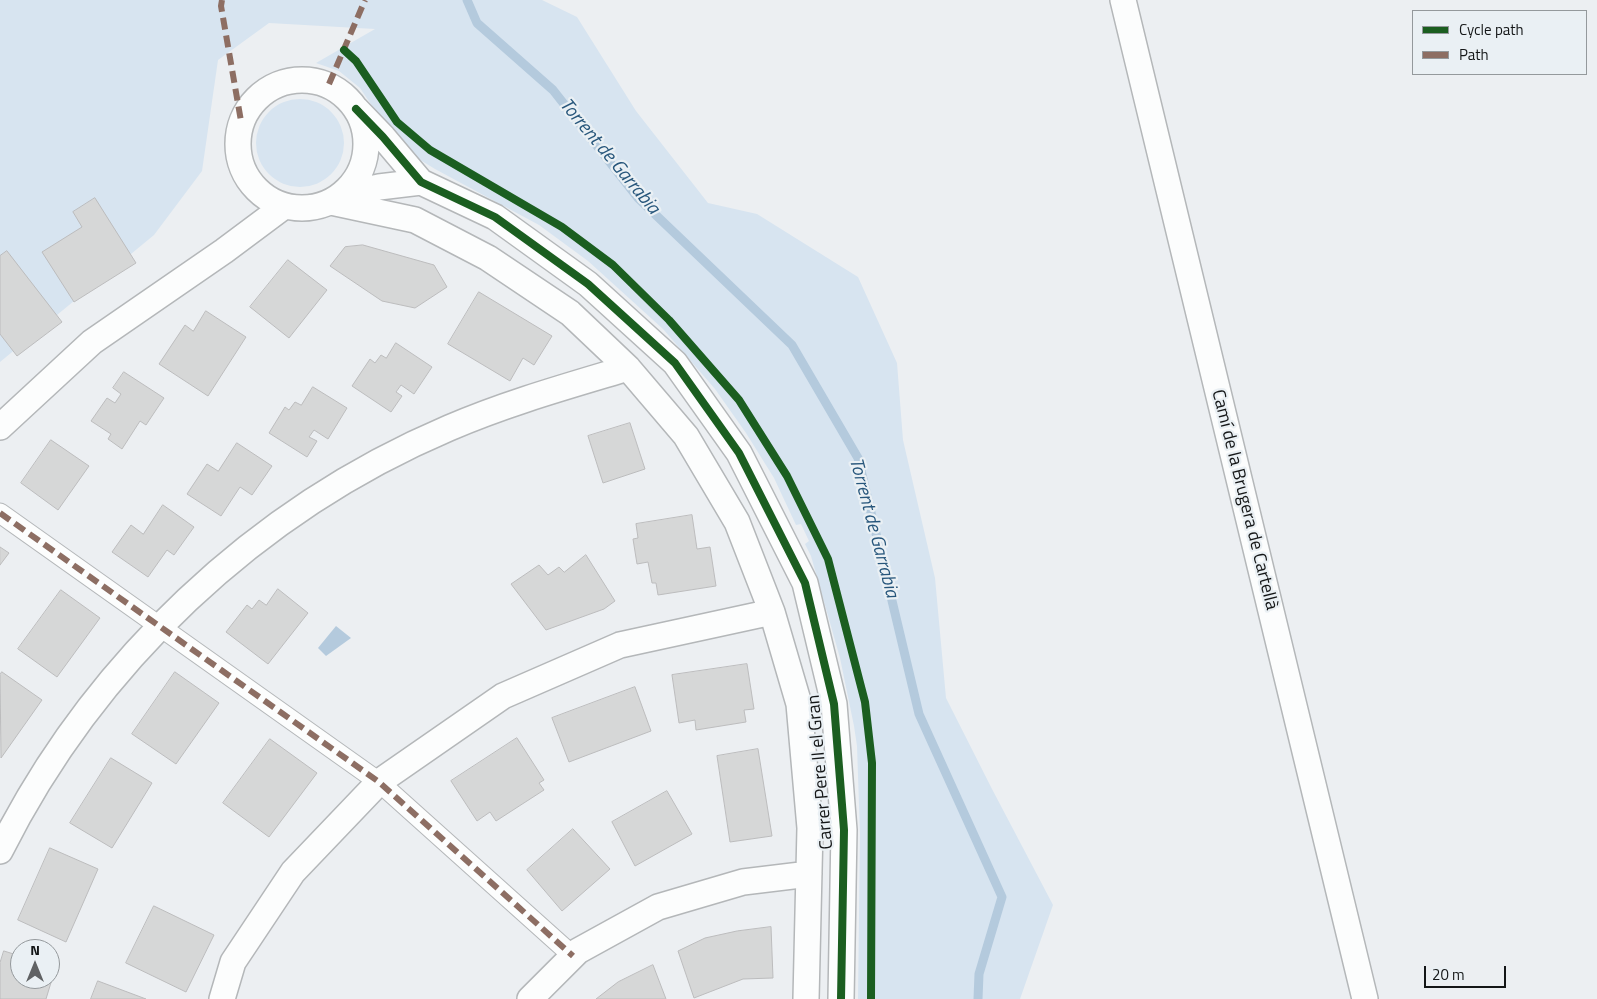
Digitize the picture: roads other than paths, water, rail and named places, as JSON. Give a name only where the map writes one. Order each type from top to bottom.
[{"type":"street","name":"Camí de la Brugera de Cartellà","points":[[1123,0],[1364,999]]},
{"type":"street","points":[[336,198],[350,188],[362,170],[368,143],[363,121],[350,100],[329,84],[301,78],[276,84],[253,100],[240,121],[237,152],[245,176],[260,194],[283,207],[307,209],[336,198],[379,187],[421,182]]},
{"type":"street","name":"Carrer Pere II el Gran","points":[[356,110],[383,137],[421,182],[495,217],[588,284],[675,363],[739,454],[805,583],[834,704],[844,830],[841,999]]},
{"type":"street","name":"Carrer Pere II el Gran","points":[[336,198],[415,220],[488,258],[570,313],[628,368],[686,436],[732,513],[772,612],[799,704],[810,828],[806,999]]},
{"type":"street","points":[[0,427],[92,342],[224,251],[283,207]]},
{"type":"street","points":[[0,851],[32,793],[76,726],[160,626],[209,578],[265,533],[323,494],[383,459],[448,428],[512,403],[628,368]]},
{"type":"street","points":[[0,513],[379,782],[573,956]]},
{"type":"street","points":[[222,999],[233,962],[293,872],[379,782],[502,696],[620,644],[772,612]]},
{"type":"street","points":[[530,999],[578,951],[658,907],[743,882],[809,874]]},
{"type":"water","points":[[336,626],[351,638],[326,656],[318,648]]},
{"type":"waterway","name":"Torrent de Garrabia","points":[[467,0],[477,23],[553,90],[638,198],[792,345],[858,458],[919,714],[1002,897],[979,974],[978,999]]}]
